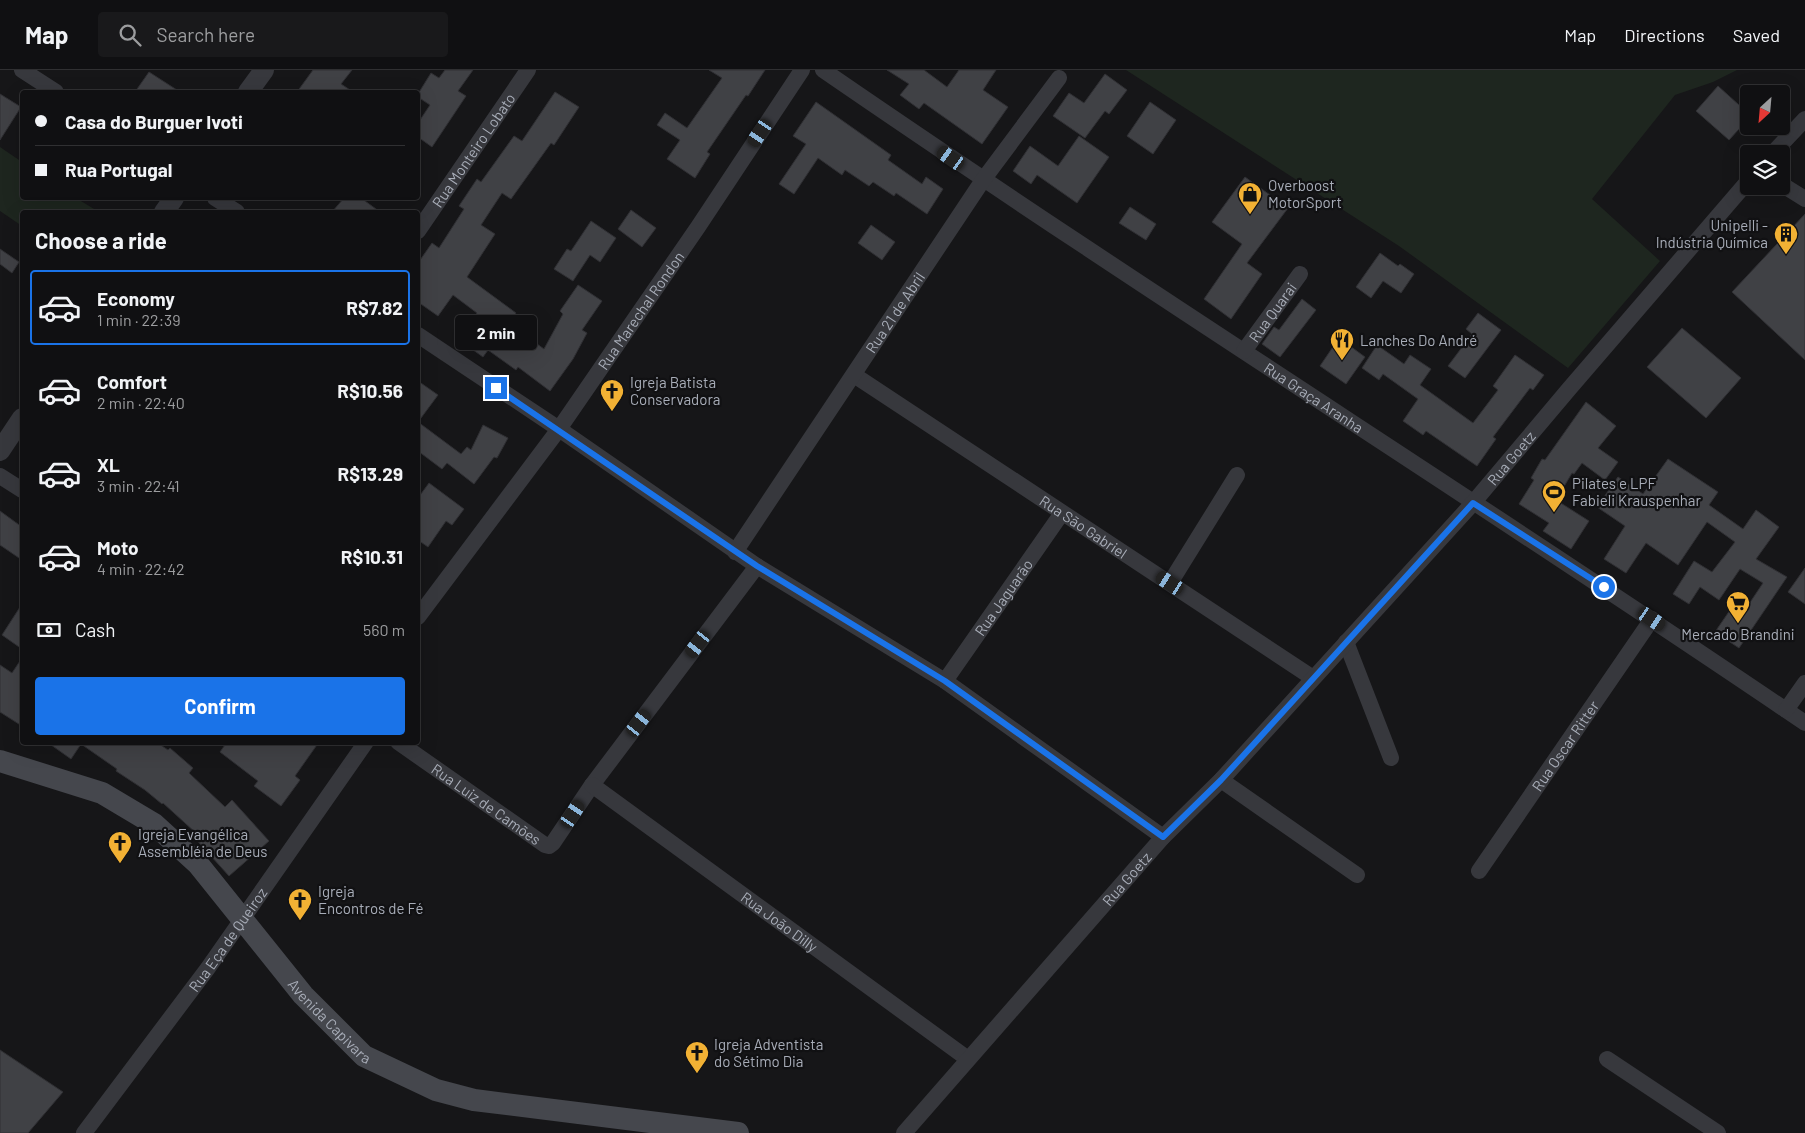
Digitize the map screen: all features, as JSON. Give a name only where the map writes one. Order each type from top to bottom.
[{"type":"main road","name":"Avenida Capivara","points":[[0,761],[102,793],[154,824],[198,864],[303,995],[364,1056],[436,1090],[474,1100],[738,1133]]},
{"type":"street","points":[[22,70],[53,90]]},
{"type":"street","points":[[249,90],[264,70]]},
{"type":"street","name":"Rua Monteiro Lobato","points":[[420,228],[528,70]]},
{"type":"street","name":"Rua Marechal Rondon","points":[[420,614],[559,429],[698,227],[802,70]]},
{"type":"street","name":"Rua Graça Aranha","points":[[823,70],[983,180],[1652,619],[1805,723]]},
{"type":"street","name":"Rua 21 de Abril","points":[[735,552],[983,180],[1059,78]]},
{"type":"street","points":[[1780,145],[1805,119]]},
{"type":"street","name":"Rua Goetz","points":[[904,1133],[1163,837],[1221,780],[1473,503],[1740,190]]},
{"type":"street","points":[[1790,190],[1805,199]]},
{"type":"street","points":[[218,200],[234,210]]},
{"type":"street","name":"Rua Quarai","points":[[1244,351],[1300,274]]},
{"type":"street","points":[[420,337],[559,429],[735,552],[945,681],[1163,837]]},
{"type":"street","name":"Rua São Gabriel","points":[[854,375],[1313,678]]},
{"type":"street","points":[[0,451],[20,421]]},
{"type":"street","points":[[0,476],[20,489]]},
{"type":"street","points":[[1170,583],[1237,476]]},
{"type":"street","name":"Rua Jaguarão","points":[[945,681],[1062,513]]},
{"type":"street","points":[[592,786],[757,566]]},
{"type":"street","name":"Rua Oscar Ritter","points":[[1479,872],[1652,619]]},
{"type":"street","points":[[1346,642],[1391,758]]},
{"type":"street","points":[[1786,710],[1805,684]]},
{"type":"street","name":"Rua Eça de Queiroz","points":[[84,1133],[208,968],[364,745]]},
{"type":"street","name":"Rua Luiz de Camões","points":[[402,745],[549,846],[554,843],[592,786]]},
{"type":"street","points":[[1221,780],[1357,875]]},
{"type":"street","name":"Rua João Dilly","points":[[592,786],[968,1059]]},
{"type":"street","points":[[1607,1060],[1718,1133]]},
{"type":"shaded area","points":[[1126,70],[1737,70],[1713,82],[1675,95],[1592,199],[1660,261],[1568,368],[1399,246]]},
{"type":"shaded area","points":[[0,147],[20,161],[20,200],[79,200],[96,210],[20,210],[20,225],[0,211]]},
{"type":"building","points":[[313,70],[352,70],[341,84],[350,90],[298,90]]},
{"type":"building","points":[[445,70],[473,70],[458,91],[466,96],[432,147],[420,138],[420,120],[430,105],[420,98],[420,91],[431,73],[439,78]]},
{"type":"building","points":[[709,70],[765,70],[707,152],[710,154],[695,178],[667,159],[680,140],[657,125],[665,113],[687,128],[722,78]]},
{"type":"building","points":[[887,70],[924,70],[947,87],[959,70],[996,70],[983,90],[1008,107],[982,144],[924,103],[919,109],[900,95],[909,84]]},
{"type":"building","points":[[149,72],[177,90],[136,90]]},
{"type":"building","points":[[1105,74],[1127,90],[1109,114],[1105,111],[1085,138],[1053,116],[1069,93],[1084,103]]},
{"type":"building","points":[[1718,86],[1740,106],[1740,128],[1729,140],[1696,111]]},
{"type":"building","points":[[555,92],[579,107],[554,145],[551,143],[511,199],[502,193],[481,225],[495,234],[467,277],[516,313],[508,323],[544,349],[563,314],[560,311],[578,285],[602,301],[582,330],[587,333],[573,359],[550,391],[518,367],[516,370],[488,350],[483,357],[458,339],[477,313],[453,295],[438,316],[420,303],[420,260],[432,243],[439,248],[464,209],[459,206],[477,179],[481,182],[514,136],[522,141]]},
{"type":"building","points":[[0,94],[20,106],[20,109],[0,140]]},
{"type":"building","points":[[816,102],[891,155],[888,160],[922,184],[926,177],[943,189],[927,214],[896,193],[894,196],[873,182],[869,186],[845,170],[842,175],[818,158],[794,194],[779,184],[806,144],[793,136]]},
{"type":"building","points":[[1150,102],[1176,120],[1153,154],[1127,136]]},
{"type":"building","points":[[1079,136],[1109,157],[1077,203],[1037,175],[1031,184],[1013,171],[1030,146],[1058,166]]},
{"type":"building","points":[[1245,177],[1288,208],[1247,263],[1262,274],[1231,319],[1204,299],[1242,244],[1212,222]]},
{"type":"building","points":[[342,200],[364,200],[377,210],[334,210]]},
{"type":"building","points":[[1130,207],[1156,224],[1146,240],[1119,223]]},
{"type":"building","points":[[631,210],[656,228],[642,247],[618,229]]},
{"type":"building","name":"Unipelli - Indústria Química","points":[[1805,214],[1805,360],[1732,292]]},
{"type":"building","points":[[591,221],[616,238],[600,262],[590,255],[573,281],[554,269],[567,249],[571,251]]},
{"type":"building","points":[[871,225],[895,242],[882,260],[858,243]]},
{"type":"building","points":[[0,249],[19,262],[12,273],[0,264]]},
{"type":"building","points":[[1380,253],[1398,266],[1400,264],[1414,274],[1401,293],[1383,281],[1371,298],[1356,287]]},
{"type":"building","points":[[1302,299],[1316,310],[1280,357],[1262,344],[1274,327],[1279,330]]},
{"type":"building","points":[[1478,313],[1501,330],[1465,378],[1448,366],[1472,334],[1466,329]]},
{"type":"building","points":[[1682,328],[1741,378],[1706,418],[1647,367]]},
{"type":"building","name":"Lanches Do André","points":[[1339,338],[1365,357],[1346,384],[1320,366]]},
{"type":"building","points":[[1377,345],[1404,364],[1410,355],[1431,369],[1420,385],[1473,423],[1498,390],[1493,386],[1515,355],[1544,375],[1533,390],[1530,388],[1493,437],[1496,439],[1477,466],[1426,431],[1423,435],[1403,421],[1418,399],[1383,374],[1379,380],[1362,368]]},
{"type":"building","points":[[420,382],[438,395],[420,419]]},
{"type":"building","points":[[1586,402],[1616,426],[1598,448],[1618,462],[1605,480],[1582,463],[1574,474],[1572,473],[1556,500],[1589,521],[1571,549],[1543,531],[1549,523],[1519,504],[1534,480],[1531,478],[1542,459],[1545,460]]},
{"type":"building","points":[[420,423],[461,454],[467,447],[471,450],[483,425],[508,438],[497,458],[494,457],[474,484],[447,463],[442,469],[420,452]]},
{"type":"building","points":[[1668,459],[1718,492],[1709,505],[1743,529],[1756,510],[1779,527],[1756,559],[1787,577],[1739,648],[1715,632],[1737,600],[1747,607],[1763,583],[1740,569],[1719,600],[1700,587],[1689,604],[1673,594],[1694,561],[1712,572],[1735,542],[1707,522],[1678,565],[1646,543],[1626,573],[1604,559],[1625,526],[1597,507],[1618,477],[1643,494]]},
{"type":"building","points":[[429,483],[464,509],[452,525],[446,521],[428,547],[420,541],[420,495]]},
{"type":"building","points":[[0,511],[20,526],[20,559],[0,545]]},
{"type":"building","points":[[1805,568],[1805,604],[1788,592]]},
{"type":"building","points":[[20,607],[20,648],[2,635]]},
{"type":"building","points":[[20,661],[20,725],[0,712],[0,665],[12,673]]},
{"type":"building","points":[[51,745],[80,745],[71,759]]},
{"type":"building","points":[[82,745],[160,745],[168,750],[170,748],[193,768],[189,773],[225,807],[232,800],[269,841],[229,876],[193,836],[196,833],[163,803],[116,771],[117,769]]},
{"type":"building","points":[[225,745],[317,745],[295,776],[300,780],[281,806],[254,786],[258,781],[220,752]]},
{"type":"building","points":[[0,1050],[63,1092],[28,1133],[0,1133]]},
{"type":"place","name":"Overboost MotorSport","points":[[1250,215]]},
{"type":"place","name":"Unipelli - Indústria Química","points":[[1786,255]]},
{"type":"place","name":"Lanches Do André","points":[[1342,361]]},
{"type":"place","name":"Igreja Batista Conservadora","points":[[612,412]]},
{"type":"place","name":"Pilates e LPF Fabieli Krauspenhar","points":[[1554,513]]},
{"type":"place","name":"Mercado Brandini","points":[[1738,624]]},
{"type":"place","name":"Igreja Evangélica Assembléia de Deus","points":[[120,864]]},
{"type":"place","name":"Igreja Encontros de Fé","points":[[300,921]]},
{"type":"place","name":"Igreja Adventista do Sétimo Dia","points":[[697,1074]]},
{"type":"route","points":[[496,388],[559,429],[735,552],[945,681],[1163,837],[1221,780],[1473,503],[1604,587]]}]
